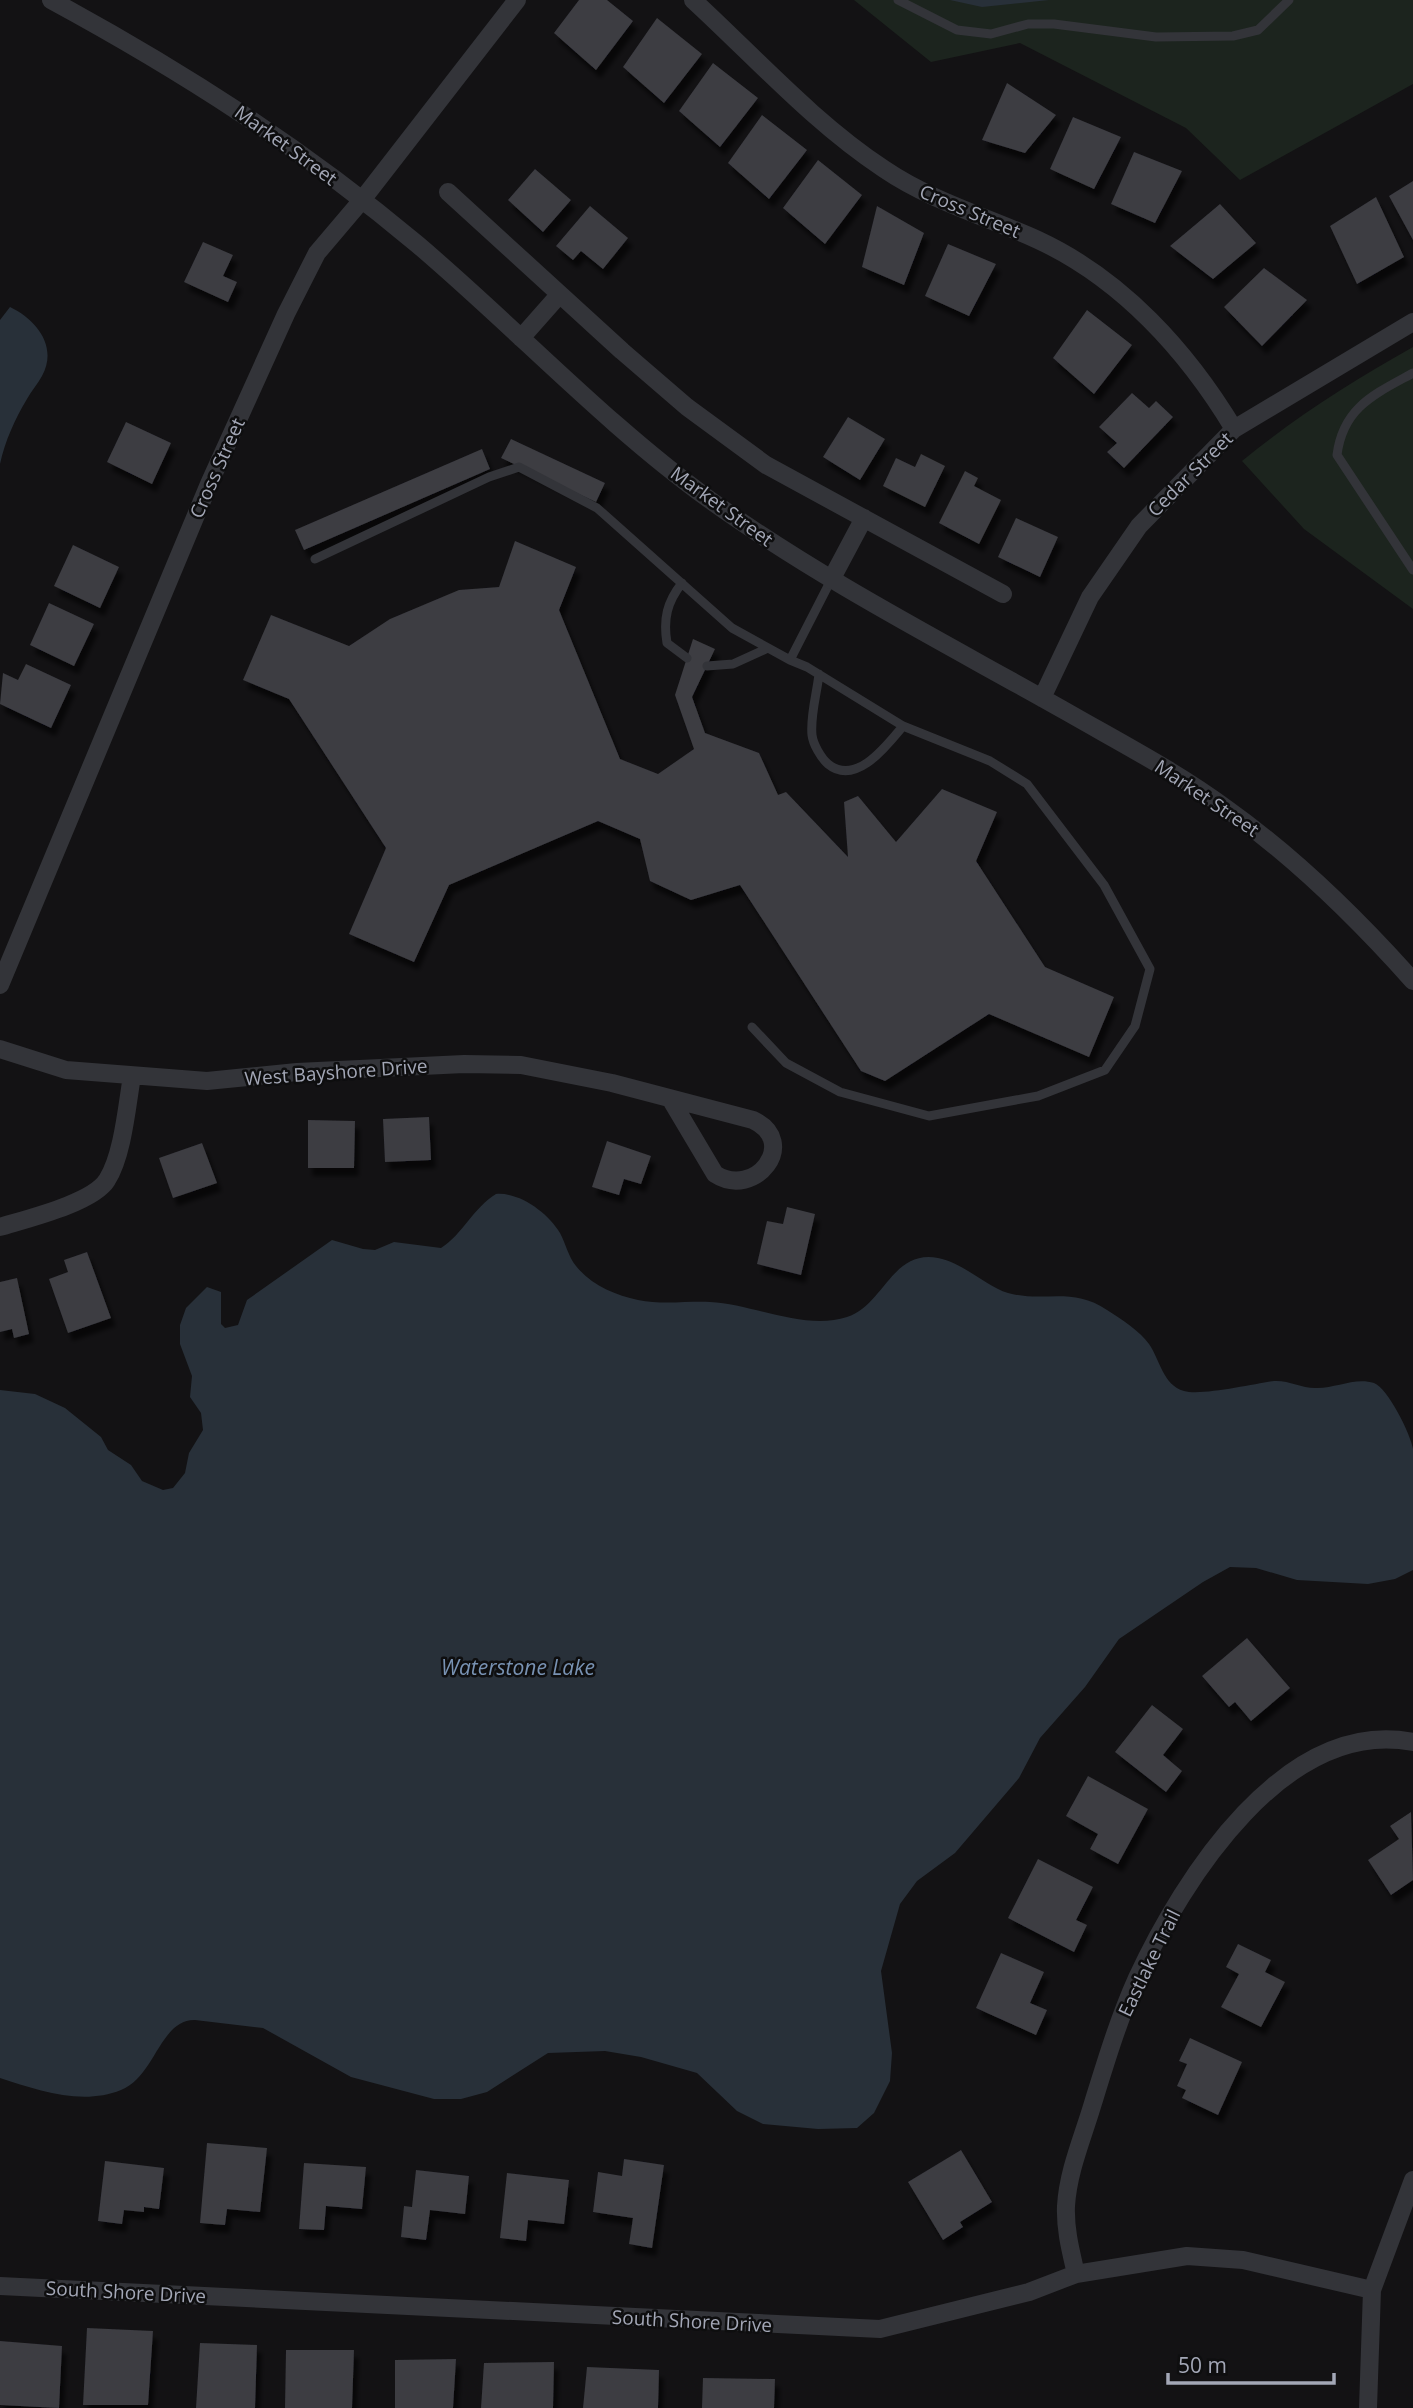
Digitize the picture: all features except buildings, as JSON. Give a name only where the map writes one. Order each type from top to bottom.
[{"type":"street","name":"Market Street","points":[[51,0],[139,48],[249,116],[362,200],[419,246],[601,412],[708,499],[831,580],[1138,752],[1225,807],[1300,866],[1362,923],[1413,981]]},
{"type":"street","name":"Cross Street","points":[[0,985],[209,484],[286,314],[317,253],[362,200],[517,0]]},
{"type":"street","name":"Cross Street","points":[[693,0],[845,142],[884,170],[917,190],[1052,247],[1086,265],[1124,295],[1166,338],[1205,384],[1234,429]]},
{"type":"street","points":[[448,192],[559,295],[687,407],[766,465],[1003,594]]},
{"type":"street","points":[[521,338],[559,295]]},
{"type":"street","name":"Cedar Street","points":[[1042,698],[1090,597],[1139,526],[1234,429],[1413,322]]},
{"type":"street","points":[[831,580],[864,518]]},
{"type":"street","name":"West Bayshore Drive","points":[[0,1049],[66,1070],[207,1081],[297,1072],[464,1063],[521,1065],[612,1083],[763,1125],[772,1140],[773,1150],[763,1170],[753,1178],[738,1180],[723,1180],[715,1174],[671,1100]]},
{"type":"street","points":[[0,1227],[92,1194],[107,1181],[120,1144],[132,1076]]},
{"type":"street","name":"Eastlake Trail","points":[[1076,2274],[1066,2207],[1071,2176],[1107,2059],[1136,1980],[1184,1894],[1238,1820],[1264,1793],[1294,1771],[1354,1743],[1381,1737],[1413,1741]]},
{"type":"street","points":[[1368,2408],[1372,2290],[1413,2180]]},
{"type":"street","name":"South Shore Drive","points":[[0,2286],[880,2329],[1029,2292],[1076,2274],[1187,2256],[1215,2257],[1298,2272],[1372,2290]]},
{"type":"lane","points":[[898,0],[957,30],[992,34],[1028,24],[1054,24],[1156,37],[1233,36],[1258,30],[1289,0]]},
{"type":"lane","points":[[1413,373],[1354,409],[1339,438],[1338,455],[1413,570]]},
{"type":"lane","points":[[315,559],[489,477],[519,467],[597,508],[732,628],[819,674],[903,726],[990,761],[1027,784],[1104,885],[1150,969],[1135,1026],[1105,1070],[1038,1096],[929,1116],[840,1092],[786,1063],[752,1027]]},
{"type":"lane","points":[[790,660],[831,580]]},
{"type":"lane","points":[[682,583],[671,597],[664,624],[667,643],[687,658]]},
{"type":"lane","points":[[707,666],[733,664],[768,648]]},
{"type":"lane","points":[[819,674],[812,735],[823,759],[830,766],[852,769],[864,765],[884,749],[903,726]]},
{"type":"shaded area","points":[[854,0],[1413,0],[1413,84],[1240,180],[1186,128],[1020,43],[931,62]]},
{"type":"shaded area","points":[[1413,347],[1413,609],[1304,529],[1242,461],[1325,400]]},
{"type":"water","points":[[950,0],[1049,0],[982,7]]},
{"type":"water","points":[[10,307],[36,327],[46,345],[48,355],[42,376],[18,414],[0,464],[0,320]]},
{"type":"water","name":"Waterstone Lake","points":[[496,1194],[514,1196],[533,1205],[555,1226],[582,1273],[604,1288],[638,1300],[665,1303],[710,1302],[797,1319],[831,1320],[860,1311],[910,1262],[922,1257],[938,1258],[957,1265],[1008,1293],[1034,1297],[1070,1297],[1094,1303],[1141,1334],[1167,1378],[1184,1391],[1214,1391],[1274,1381],[1315,1388],[1359,1381],[1374,1383],[1392,1402],[1413,1449],[1413,1570],[1395,1579],[1368,1584],[1297,1580],[1256,1568],[1230,1567],[1203,1582],[1119,1639],[1085,1687],[1040,1738],[1019,1778],[955,1853],[917,1881],[900,1904],[881,1971],[892,2053],[890,2081],[874,2113],[857,2128],[818,2129],[763,2124],[737,2111],[697,2073],[641,2057],[605,2051],[548,2053],[487,2092],[461,2099],[434,2099],[351,2077],[263,2028],[195,2020],[183,2022],[173,2029],[133,2083],[106,2095],[91,2097],[60,2094],[0,2078],[0,1390],[35,1394],[65,1408],[101,1437],[108,1450],[131,1465],[142,1481],[163,1490],[173,1488],[185,1473],[189,1453],[203,1430],[201,1413],[190,1397],[192,1376],[180,1344],[180,1325],[186,1308],[207,1287],[221,1292],[221,1324],[225,1328],[238,1325],[247,1300],[332,1240],[375,1250],[394,1242],[441,1248]]}]
